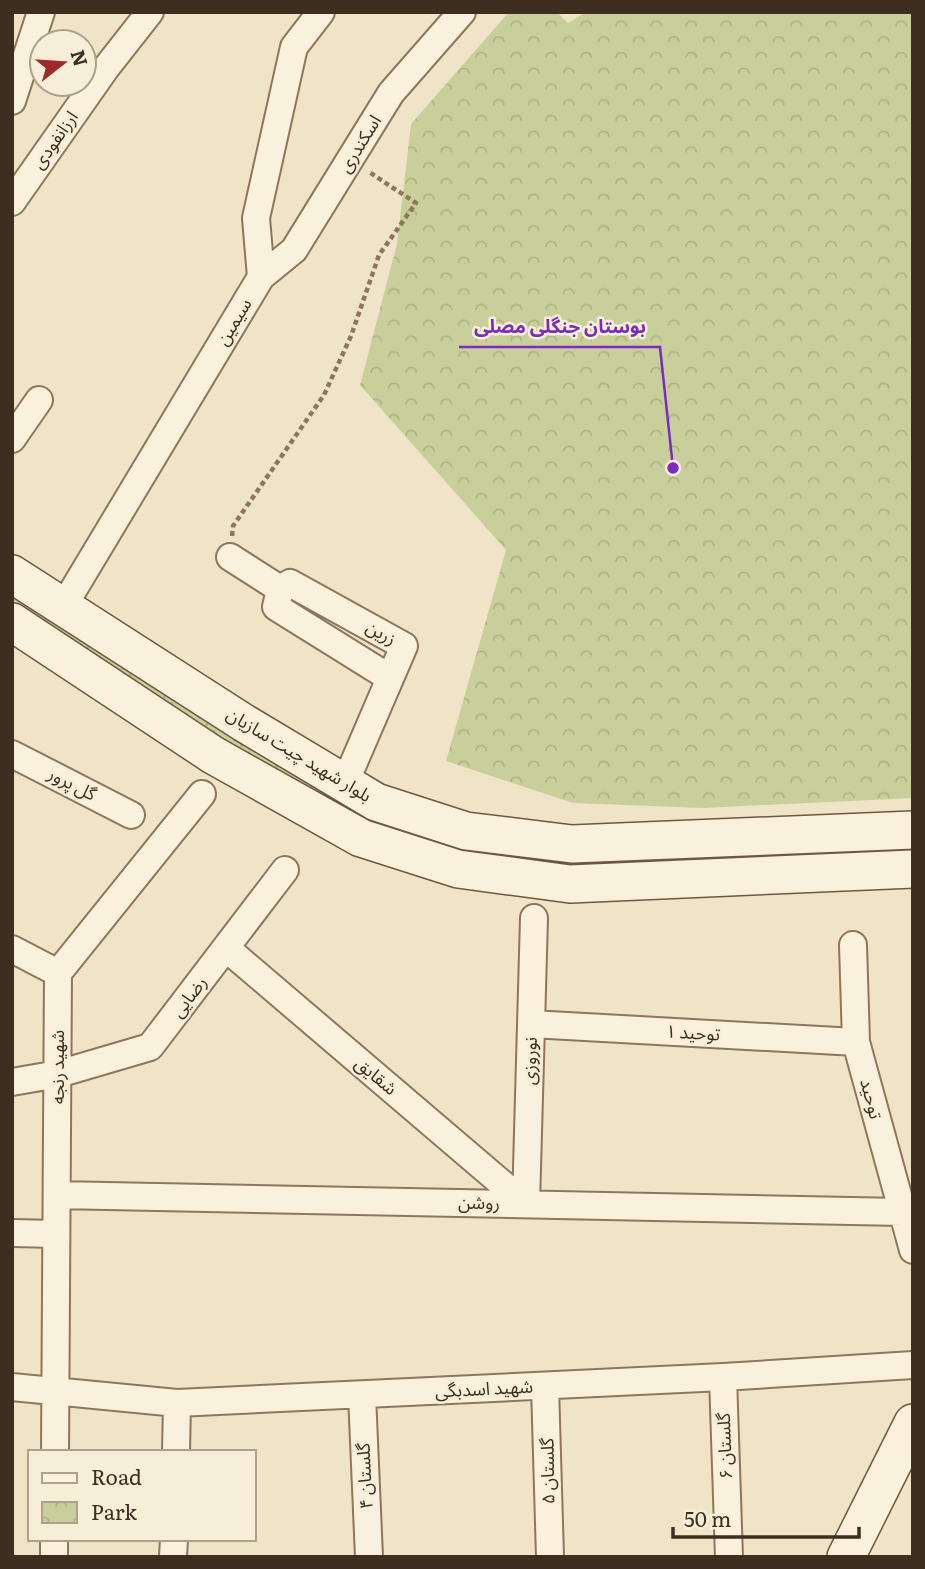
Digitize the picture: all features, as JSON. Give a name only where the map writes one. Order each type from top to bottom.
[{"type":"main road","name":"بلوار شهید چیت سازیان","points":[[12,574],[244,723],[376,802],[466,831],[572,844],[913,830]]},
{"type":"main road","points":[[12,622],[213,755],[361,838],[458,869],[570,884],[913,869]]},
{"type":"main road","points":[[846,1557],[913,1423]]},
{"type":"street","points":[[12,100],[19,57],[41,12]]},
{"type":"street","name":"ارزانفودی","points":[[12,202],[106,68],[150,12]]},
{"type":"street","points":[[261,277],[256,218],[294,47],[321,12]]},
{"type":"street","name":"اسکندری","points":[[261,277],[294,250],[391,93],[462,12]]},
{"type":"street","name":"سیمین","points":[[63,607],[261,277]]},
{"type":"street","points":[[12,439],[39,400]]},
{"type":"street","name":"زرین","points":[[230,557],[280,589],[290,583],[404,646],[345,783]]},
{"type":"street","name":"گل پرور","points":[[12,754],[131,815]]},
{"type":"street","points":[[12,949],[58,973],[202,794]]},
{"type":"street","name":"رضایی","points":[[12,1082],[58,1074],[150,1047],[285,870]]},
{"type":"street","name":"نوروزی","points":[[526,1204],[534,918]]},
{"type":"street","name":"توحید","points":[[853,945],[856,1042],[913,1250]]},
{"type":"street","name":"شقایق","points":[[226,948],[526,1204]]},
{"type":"street","name":"شهید رنجه","points":[[55,1450],[58,973]]},
{"type":"street","name":"توحید ۱","points":[[531,1024],[856,1042]]},
{"type":"street","name":"روشن","points":[[57,1195],[902,1212]]},
{"type":"street","points":[[12,1233],[56,1234]]},
{"type":"street","name":"شهید اسدبگی","points":[[12,1387],[177,1403],[723,1377],[913,1365]]},
{"type":"street","name":"گلستان ۶","points":[[723,1377],[729,1557]]},
{"type":"street","name":"گلستان ۵","points":[[545,1386],[550,1557]]},
{"type":"street","name":"گلستان ۴","points":[[362,1395],[369,1557]]},
{"type":"street","points":[[176,1450],[177,1403]]},
{"type":"path","points":[[230,557],[233,526],[324,395],[351,336],[379,255],[416,203],[351,159]]},
{"type":"green space","points":[[509,12],[557,12],[568,23],[586,12],[913,12],[913,798],[703,808],[573,803],[446,761],[506,550],[360,385],[397,244],[411,124]]},
{"type":"green space","points":[[12,588],[287,770],[348,807],[437,841],[913,846],[913,860],[609,875],[474,860],[364,824],[252,758],[12,601]]},
{"type":"place","name":"بوستان جنگلی مصلی","points":[[673,468]]}]
